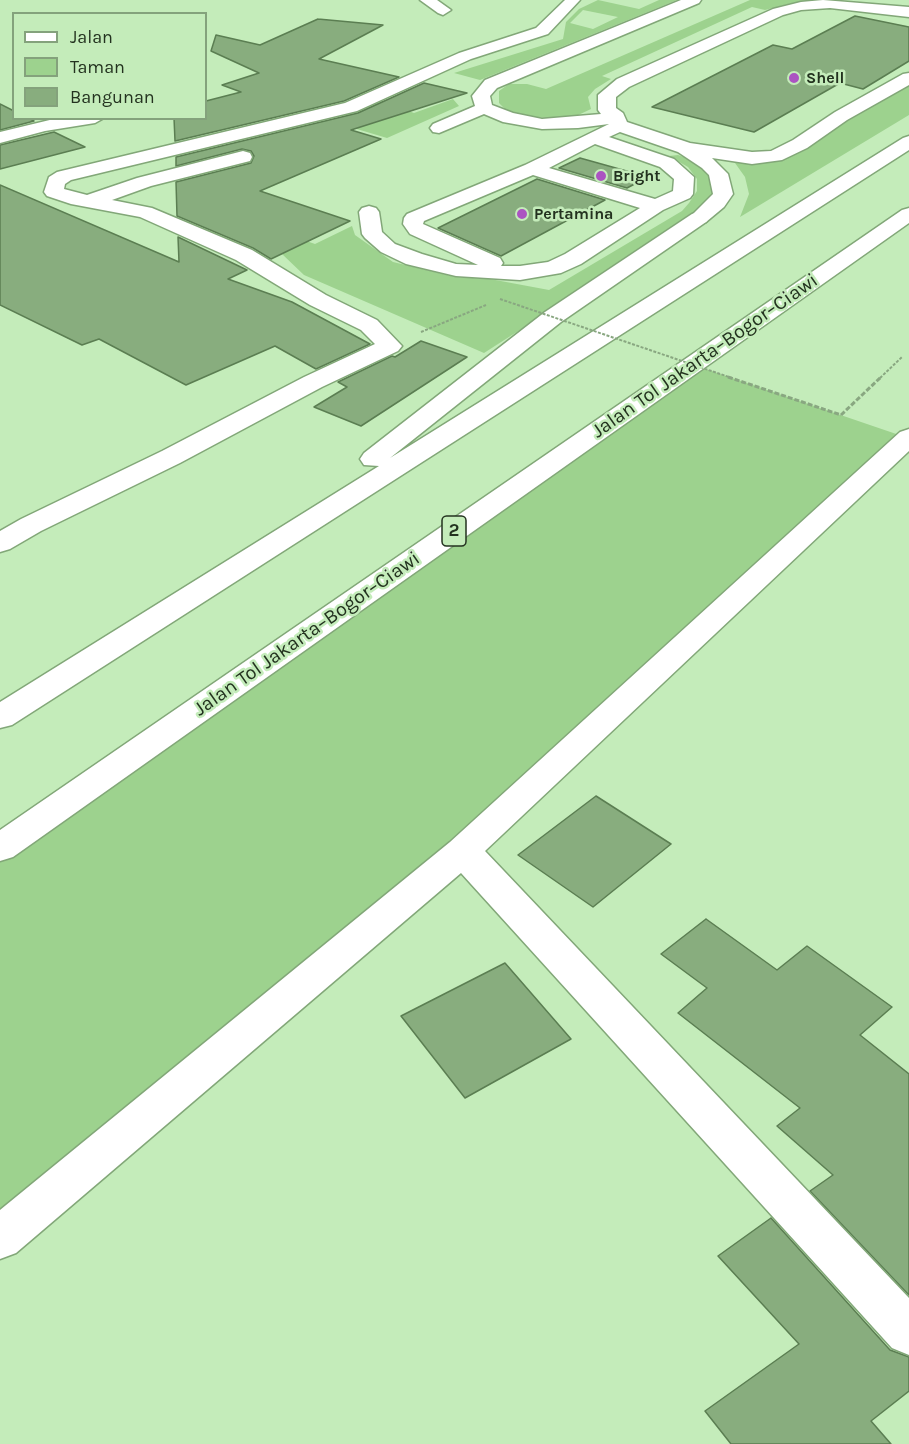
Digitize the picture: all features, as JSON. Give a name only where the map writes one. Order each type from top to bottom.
[{"type":"main road","points":[[427,0],[443,10]]},
{"type":"main road","points":[[0,543],[31,525],[171,457],[313,382],[390,346],[369,325],[318,300],[244,255],[145,212],[54,192],[56,181],[64,176],[351,106],[465,56],[542,31],[573,0]]},
{"type":"main road","points":[[484,108],[481,96],[490,84],[693,0]]},
{"type":"main road","points":[[237,566],[553,317],[699,218],[717,203],[723,194],[718,174],[709,164],[685,148],[618,121],[607,110],[607,95],[623,83],[778,12],[801,6],[852,3],[909,12]]},
{"type":"main road","points":[[685,148],[752,158],[775,156],[800,144],[841,116],[909,78]]},
{"type":"main road","points":[[439,128],[484,108],[509,118],[542,124],[618,121]]},
{"type":"main road","points":[[0,138],[44,126],[82,120]]},
{"type":"main road","points":[[520,273],[417,230],[413,224],[414,218],[532,169],[595,139],[618,121]]},
{"type":"main road","points":[[595,139],[709,164]]},
{"type":"main road","points":[[0,717],[909,142]]},
{"type":"main road","points":[[369,212],[372,234],[388,248],[414,259],[456,270],[520,273],[553,268],[573,259],[656,206],[683,194],[684,177],[667,163],[622,146]]},
{"type":"main road","points":[[90,201],[144,182],[243,157]]},
{"type":"main road","points":[[532,169],[656,206]]},
{"type":"main road","name":"Jalan Tol Jakarta–Bogor–Ciawi","points":[[0,848],[909,214]]},
{"type":"main road","points":[[0,1238],[463,851],[909,437]]},
{"type":"main road","points":[[0,512],[31,525]]},
{"type":"main road","points":[[463,851],[909,1332]]},
{"type":"path","points":[[500,299],[841,415],[902,357]]},
{"type":"path","points":[[390,346],[490,303]]},
{"type":"green space","points":[[598,0],[639,9],[659,0],[677,0],[480,80],[454,73],[563,39],[566,22],[579,9]],"holes":[[[583,10],[618,17],[593,29],[570,23]]]},
{"type":"green space","points":[[750,0],[823,0],[792,3],[765,10],[752,7],[602,76],[611,79],[595,89],[588,97],[591,109],[574,117],[555,119],[520,115],[506,110],[499,103],[499,91],[509,84],[527,84],[546,89]]},
{"type":"green space","points":[[909,84],[909,115],[740,217],[749,194],[745,177],[735,163],[725,156],[788,155]]},
{"type":"green space","points":[[453,99],[459,106],[387,138],[330,121],[382,101],[414,113]]},
{"type":"green space","points":[[678,155],[706,165],[717,194],[705,211],[484,353],[304,275],[282,254],[184,212],[215,209],[315,244],[352,226],[355,235],[393,262],[455,277],[490,279],[549,290],[682,211],[697,191],[697,179],[688,167],[669,156]]},
{"type":"green space","points":[[694,365],[908,438],[463,851],[0,1238],[0,848]]},
{"type":"building","name":"Shell","points":[[855,16],[909,27],[909,61],[863,89],[840,83],[754,132],[652,107],[773,45],[792,49]]},
{"type":"building","points":[[318,19],[383,25],[319,59],[399,77],[344,101],[175,141],[174,120],[207,120],[207,101],[241,92],[222,85],[259,73],[211,51],[216,35],[260,45]]},
{"type":"building","points":[[424,83],[467,93],[351,130],[381,139],[260,191],[350,221],[271,259],[253,248],[177,216],[176,182],[251,163],[254,156],[251,151],[242,149],[176,166],[176,157],[358,113]]},
{"type":"building","points":[[0,104],[12,110],[12,120],[34,121],[0,130]]},
{"type":"building","points":[[54,132],[85,147],[0,169],[0,145]]},
{"type":"building","points":[[580,158],[648,177],[627,188],[559,168]]},
{"type":"building","name":"Pertamina","points":[[537,179],[605,200],[501,256],[438,228]]},
{"type":"building","points":[[0,185],[179,262],[178,237],[247,270],[228,279],[292,302],[370,344],[316,369],[275,346],[186,385],[99,339],[82,345],[0,305]]},
{"type":"building","points":[[421,341],[467,357],[361,426],[314,407],[347,387],[338,382],[392,356],[395,357]]},
{"type":"building","points":[[596,796],[671,844],[593,907],[518,855]]},
{"type":"building","points":[[706,919],[777,970],[807,946],[892,1007],[860,1035],[909,1074],[909,1295],[810,1191],[833,1175],[777,1126],[800,1108],[678,1013],[707,988],[661,954]]},
{"type":"building","points":[[505,963],[571,1039],[465,1098],[401,1016]]},
{"type":"building","points":[[771,1218],[890,1350],[909,1357],[909,1391],[871,1421],[891,1444],[731,1444],[705,1411],[799,1344],[718,1256]]},
{"type":"place","name":"Shell","points":[[794,78]]},
{"type":"place","name":"Bright","points":[[601,176]]},
{"type":"place","name":"Pertamina","points":[[522,214]]}]
